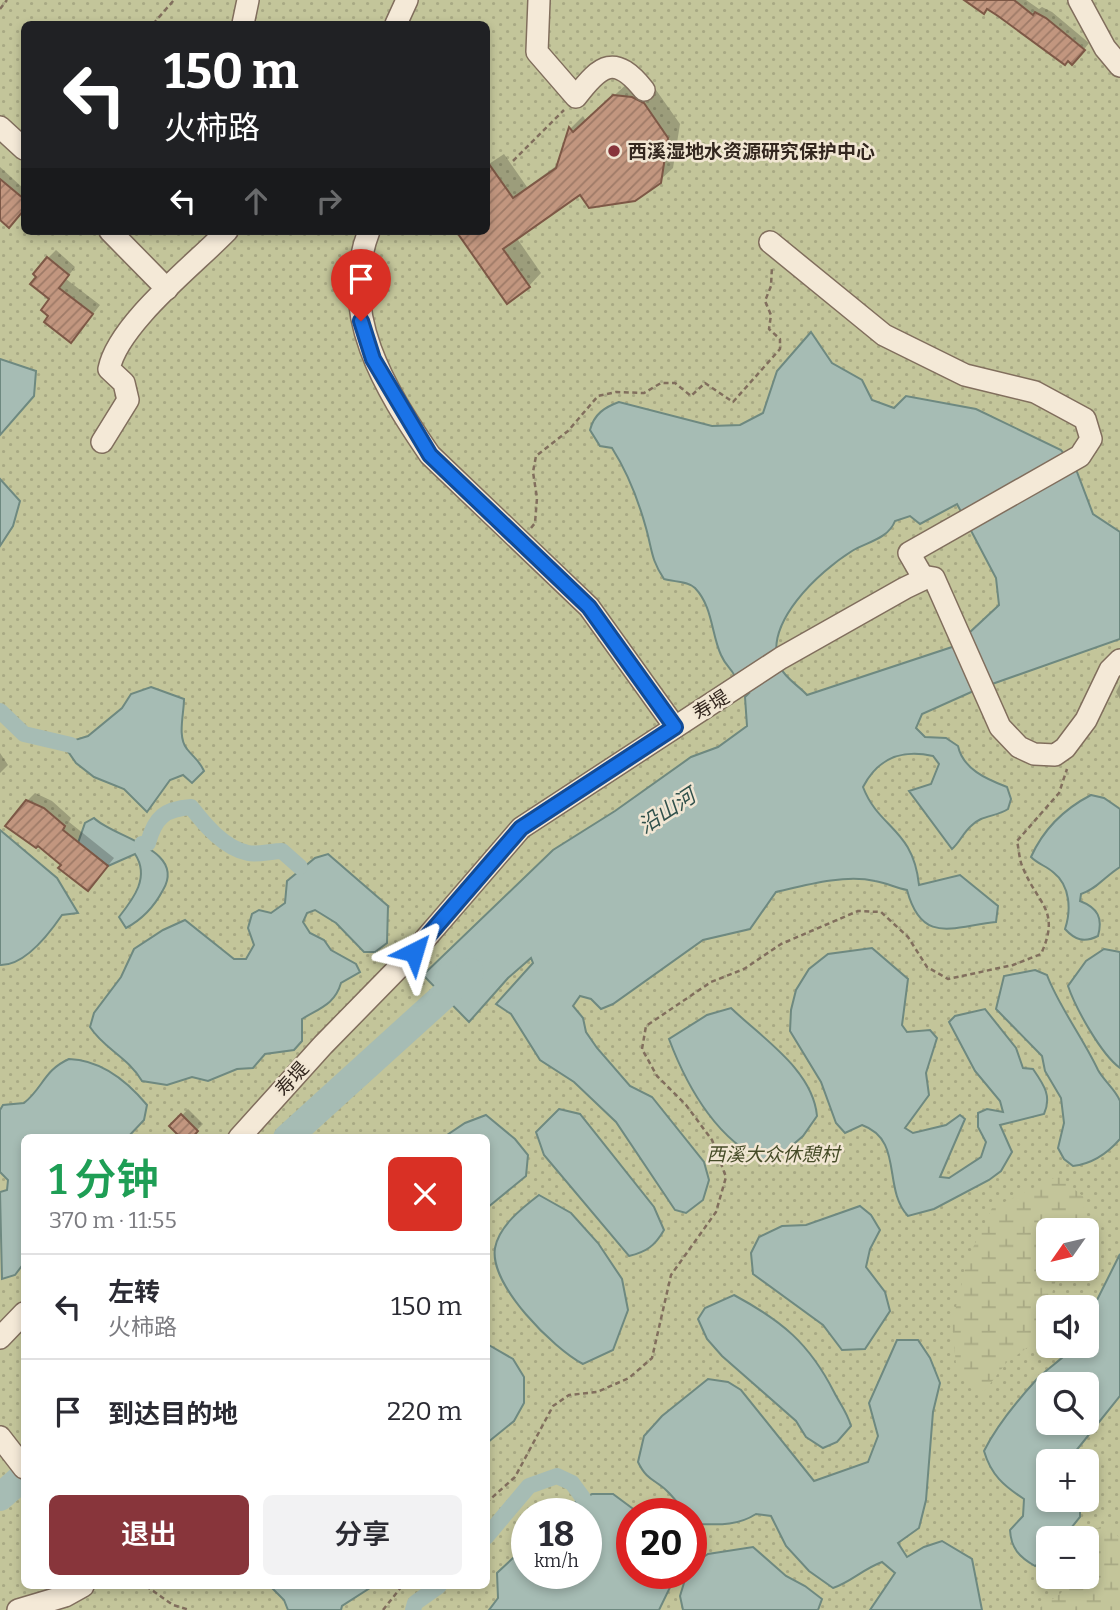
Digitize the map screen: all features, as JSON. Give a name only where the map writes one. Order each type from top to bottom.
[{"type":"lane","points":[[244,21],[248,0]]},
{"type":"lane","points":[[397,21],[407,0]]},
{"type":"lane","points":[[539,0],[537,52],[576,97],[594,74],[611,66],[628,70],[644,90]]},
{"type":"lane","points":[[1079,0],[1105,48],[1120,66]]},
{"type":"lane","points":[[0,127],[21,146]]},
{"type":"lane","points":[[114,235],[167,289]]},
{"type":"lane","points":[[102,442],[128,400],[124,383],[109,369],[112,353],[150,303],[223,235]]},
{"type":"lane","points":[[368,235],[358,285],[361,321],[373,359],[430,455],[589,607],[675,727]]},
{"type":"lane","points":[[770,242],[839,302],[884,335],[965,375],[1035,392],[1085,419],[1091,439],[1080,456],[909,553],[924,579],[934,578],[951,611],[1000,727],[1019,747],[1034,754],[1055,755],[1065,748],[1086,720],[1110,670],[1120,660]]},
{"type":"lane","name":"寿堤","points":[[243,1134],[323,1045],[414,952],[521,828],[781,658],[924,579]]},
{"type":"lane","points":[[0,1338],[21,1316]]},
{"type":"lane","points":[[0,1438],[21,1464]]},
{"type":"lane","points":[[18,1610],[65,1596],[78,1589]]},
{"type":"path","points":[[0,9],[7,0]]},
{"type":"path","points":[[156,21],[174,0]]},
{"type":"path","points":[[513,161],[576,97]]},
{"type":"path","points":[[520,542],[535,523],[537,498],[533,472],[536,456],[568,431],[598,396],[616,392],[644,393],[661,383],[676,383],[691,396],[705,383],[733,402],[780,349],[780,339],[769,329],[771,315],[765,300],[771,286],[770,242]]},
{"type":"path","points":[[490,1499],[515,1477],[553,1406],[569,1395],[597,1392],[629,1378],[652,1358],[671,1275],[716,1212],[726,1177],[712,1140],[686,1105],[657,1076],[642,1049],[646,1026],[711,982],[744,969],[781,944],[858,911],[881,912],[908,937],[927,967],[948,979],[1013,965],[1041,954],[1051,932],[1042,898],[1023,868],[1017,841],[1059,793],[1068,773],[1065,748]]},
{"type":"path","points":[[150,1589],[173,1605],[190,1610]]},
{"type":"path","points":[[383,1610],[400,1589]]},
{"type":"green space","name":"西溪大众休憩村","points":[[0,0],[1120,0],[1120,1610],[0,1610]]},
{"type":"green space","points":[[1058,1176],[1085,1198],[1082,1218],[1036,1218],[1036,1281],[1056,1281],[1052,1295],[1036,1295],[1036,1341],[1006,1363],[984,1392],[957,1375],[952,1323],[968,1258],[992,1208]]},
{"type":"green space","points":[[1110,1522],[1120,1540],[1120,1610],[1036,1610],[1064,1589],[1099,1589],[1099,1528]]},
{"type":"water","points":[[811,332],[832,363],[862,380],[872,400],[894,408],[906,396],[976,409],[1061,450],[1077,472],[1093,514],[1120,532],[1120,639],[978,689],[922,714],[916,728],[925,737],[946,738],[958,746],[970,767],[984,777],[1007,787],[1011,799],[1008,809],[975,822],[952,849],[909,791],[931,784],[939,764],[933,756],[911,754],[892,758],[876,769],[863,787],[870,801],[910,852],[916,866],[919,885],[960,875],[998,906],[996,922],[953,928],[931,926],[921,919],[913,908],[907,890],[863,879],[826,881],[776,892],[750,929],[703,940],[613,1004],[601,1009],[591,999],[580,996],[573,1006],[583,1018],[586,1032],[597,1048],[630,1086],[652,1097],[704,1162],[709,1180],[703,1200],[686,1213],[675,1210],[616,1122],[574,1082],[540,1060],[511,1014],[496,1004],[533,963],[531,958],[508,978],[469,1022],[423,975],[553,850],[615,811],[691,757],[718,747],[747,726],[745,697],[749,693],[737,688],[735,677],[718,647],[701,595],[692,586],[664,579],[654,560],[640,507],[623,467],[612,448],[600,446],[590,430],[601,412],[619,402],[712,426],[740,425],[763,413],[777,371]],"holes":[[[957,504],[996,578],[999,605],[955,646],[807,695],[780,667],[776,650],[779,634],[797,600],[839,560],[882,536],[895,521],[910,516],[920,524]]]},
{"type":"water","points":[[0,359],[36,371],[34,396],[0,435]]},
{"type":"water","points":[[0,479],[20,501],[13,526],[0,546]]},
{"type":"water","points":[[151,687],[184,699],[182,738],[204,771],[192,783],[183,775],[170,780],[147,812],[124,789],[94,777],[76,763],[67,750],[75,740],[88,736],[122,708],[131,694]]},
{"type":"water","points":[[1091,795],[1104,798],[1120,809],[1120,867],[1092,889],[1081,894],[1080,901],[1095,910],[1100,924],[1098,936],[1084,940],[1072,936],[1065,929],[1069,907],[1063,884],[1053,872],[1031,857],[1055,821]]},
{"type":"water","points":[[94,818],[145,846],[165,864],[168,876],[160,896],[143,917],[126,928],[119,917],[138,887],[141,871],[139,863],[135,854],[108,866],[78,843],[85,823]]},
{"type":"water","points":[[0,830],[57,878],[78,913],[62,915],[36,948],[18,960],[0,965]]},
{"type":"water","points":[[328,854],[388,906],[387,943],[375,952],[364,952],[336,923],[315,910],[307,913],[303,922],[310,933],[324,940],[331,950],[356,964],[360,972],[341,983],[335,996],[326,1005],[302,1019],[302,1041],[294,1050],[265,1054],[253,1068],[237,1069],[208,1081],[192,1077],[167,1085],[142,1081],[130,1066],[96,1035],[90,1027],[94,1013],[121,977],[134,949],[163,930],[185,920],[234,959],[246,959],[254,945],[248,928],[252,914],[259,910],[271,913],[285,903],[287,881],[315,858]]},
{"type":"water","points":[[872,948],[908,979],[902,1025],[907,1032],[930,1030],[937,1038],[926,1073],[929,1095],[905,1128],[913,1133],[946,1125],[960,1115],[965,1119],[940,1177],[949,1178],[981,1157],[986,1142],[978,1127],[978,1113],[987,1109],[1003,1112],[1000,1101],[975,1071],[949,1022],[955,1016],[985,1009],[1016,1048],[1023,1068],[1033,1069],[1047,1096],[1044,1114],[1000,1125],[1012,1152],[1001,1171],[934,1209],[908,1216],[900,1205],[883,1142],[875,1132],[862,1125],[845,1133],[836,1123],[821,1082],[790,1031],[796,990],[809,969],[828,954]]},
{"type":"water","points":[[1104,949],[1120,952],[1120,1068],[1105,1053],[1090,1030],[1068,986],[1086,961]]},
{"type":"water","points":[[1035,970],[1047,975],[1098,1070],[1120,1101],[1120,1139],[1099,1157],[1080,1165],[1073,1166],[1064,1159],[1058,1148],[1064,1123],[1061,1098],[1045,1071],[1042,1056],[996,1009],[1004,976]]},
{"type":"water","points":[[731,1008],[784,1056],[806,1084],[813,1099],[817,1116],[803,1136],[772,1163],[736,1144],[721,1129],[685,1076],[669,1039],[707,1015]]},
{"type":"water","points":[[69,1059],[81,1060],[112,1073],[147,1105],[144,1120],[131,1134],[21,1134],[21,1267],[15,1275],[2,1279],[0,1192],[7,1190],[8,1180],[0,1172],[0,1110],[3,1105],[24,1103],[61,1063]]},
{"type":"water","points":[[559,1109],[580,1114],[654,1207],[664,1230],[645,1250],[629,1256],[544,1155],[536,1132]]},
{"type":"water","points":[[486,1115],[515,1139],[528,1155],[526,1176],[490,1206],[490,1134],[448,1134],[465,1123]]},
{"type":"water","points":[[539,1195],[571,1213],[598,1243],[622,1279],[628,1310],[613,1350],[583,1364],[556,1345],[526,1314],[502,1280],[496,1263],[495,1248],[501,1232]]},
{"type":"water","points":[[860,1206],[871,1215],[880,1230],[870,1249],[866,1267],[885,1292],[890,1311],[865,1349],[842,1350],[823,1325],[753,1274],[751,1253],[759,1237],[782,1226],[806,1225]]},
{"type":"water","points":[[1120,1254],[1120,1396],[1099,1422],[1099,1372],[1045,1372],[1062,1358],[1099,1358],[1099,1296]]},
{"type":"water","points":[[734,1295],[780,1324],[815,1360],[848,1416],[851,1426],[837,1442],[823,1448],[806,1437],[796,1421],[722,1356],[707,1339],[698,1319],[705,1308]]},
{"type":"water","points":[[897,1340],[918,1340],[930,1358],[940,1383],[933,1412],[926,1500],[919,1528],[898,1543],[907,1557],[942,1541],[972,1559],[982,1610],[870,1610],[895,1573],[882,1562],[833,1588],[809,1571],[786,1546],[771,1516],[756,1514],[730,1524],[707,1524],[707,1498],[674,1498],[645,1474],[638,1462],[644,1436],[662,1416],[708,1379],[728,1382],[741,1390],[814,1481],[868,1462],[878,1436],[869,1403]]},
{"type":"water","points":[[490,1346],[513,1359],[524,1377],[524,1403],[514,1421],[490,1441]]},
{"type":"water","points":[[1036,1380],[1036,1435],[1089,1435],[1077,1449],[1036,1449],[1036,1512],[1080,1512],[1080,1517],[1073,1526],[1036,1526],[1035,1566],[1017,1551],[1010,1530],[1023,1516],[1024,1499],[999,1479],[990,1467],[984,1451],[1008,1414]]},
{"type":"water","points":[[592,1494],[613,1494],[618,1498],[616,1498],[616,1589],[669,1589],[659,1610],[489,1610],[498,1598],[497,1573],[511,1560],[511,1589],[602,1589],[602,1498],[584,1498]]},
{"type":"water","points":[[753,1547],[786,1576],[822,1599],[818,1610],[683,1610],[680,1596],[682,1589],[707,1589],[708,1554]]},
{"type":"water","points":[[273,1589],[368,1589],[342,1606],[341,1610],[288,1610],[284,1600]]},
{"type":"building","points":[[964,0],[1014,0],[1033,15],[1035,12],[1046,18],[1085,50],[1072,65],[1068,61],[1065,65],[998,16],[987,9],[984,14]]},
{"type":"building","points":[[613,95],[632,97],[644,103],[668,138],[661,183],[635,201],[589,208],[580,195],[503,249],[530,287],[507,304],[459,235],[490,235],[490,166],[513,198],[556,168],[569,127],[573,132]]},
{"type":"building","points":[[0,179],[21,196],[21,214],[9,228],[0,220]]},
{"type":"building","points":[[47,257],[69,275],[59,288],[93,314],[71,343],[44,322],[48,316],[41,310],[49,299],[30,284],[36,277],[33,274]]},
{"type":"building","points":[[26,800],[44,808],[65,826],[63,830],[108,866],[88,891],[58,868],[61,865],[38,846],[36,848],[5,826]]},
{"type":"building","points":[[181,1114],[198,1131],[195,1134],[177,1134],[169,1126]]},
{"type":"waterway","points":[[0,711],[24,734],[71,745]]},
{"type":"waterway","points":[[142,844],[148,843],[162,816],[174,810],[191,807],[209,828],[231,846],[252,853],[282,851],[300,867]]},
{"type":"waterway","name":"沿山河","points":[[291,1134],[470,972]]},
{"type":"waterway","points":[[519,1498],[529,1486],[557,1476],[572,1483],[583,1498]]},
{"type":"waterway","name":"沿山河","points":[[0,1497],[21,1479]]},
{"type":"waterway","points":[[490,1532],[511,1507]]},
{"type":"waterway","points":[[413,1610],[415,1603],[435,1589]]},
{"type":"place","name":"西溪湿地水资源研究保护中心","points":[[614,151]]},
{"type":"route","points":[[361,321],[373,359],[430,455],[589,607],[675,727],[521,828],[414,952]]}]
